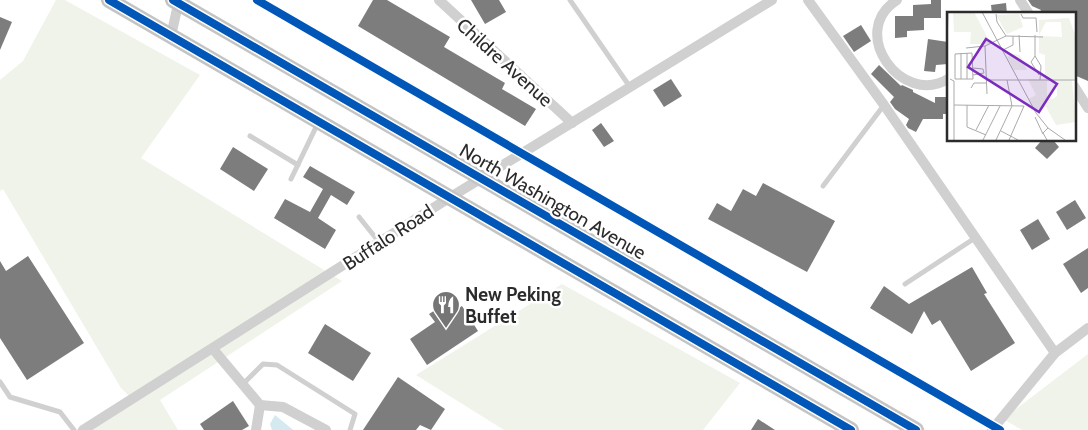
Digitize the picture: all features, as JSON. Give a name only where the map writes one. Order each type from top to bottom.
[{"type":"main road","points":[[109,0],[449,198],[833,426],[851,430]]},
{"type":"main road","name":"North Washington Avenue","points":[[176,1],[916,430]]},
{"type":"street","name":"Childre Avenue","points":[[439,0],[572,123]]},
{"type":"street","name":"Buffalo Road","points":[[83,430],[449,198],[772,0]]},
{"type":"street","points":[[808,0],[884,105],[1054,353]]},
{"type":"street","points":[[897,0],[886,7],[875,32],[879,51],[902,79],[924,86],[947,79]]},
{"type":"street","points":[[1020,0],[1028,12]]},
{"type":"street","points":[[170,36],[176,1]]},
{"type":"street","points":[[1076,89],[1088,108]]},
{"type":"street","points":[[992,430],[1054,353],[1088,328]]},
{"type":"street","points":[[213,349],[260,405],[283,406],[326,430]]},
{"type":"street","points":[[256,430],[260,405]]},
{"type":"lane","points":[[570,0],[630,87]]},
{"type":"lane","points":[[823,186],[884,105]]},
{"type":"lane","points":[[291,179],[319,123]]},
{"type":"lane","points":[[250,136],[298,165]]},
{"type":"lane","points":[[359,217],[379,242]]},
{"type":"lane","points":[[905,284],[975,238]]},
{"type":"lane","points":[[242,384],[263,364],[277,365],[355,414],[356,418],[350,430]]},
{"type":"lane","points":[[0,382],[10,397],[60,412],[74,430]]},
{"type":"shaded area","points":[[56,0],[65,0],[200,75],[141,158],[342,281],[160,400],[178,430],[76,430],[129,396],[121,388],[3,189],[0,191],[0,80],[23,61]]},
{"type":"shaded area","points":[[562,284],[740,383],[703,430],[504,430],[416,375]]},
{"type":"shaded area","points":[[1088,354],[1088,430],[1022,430],[1003,419]]},
{"type":"shaded area","points":[[275,415],[294,430],[272,430],[270,424]]},
{"type":"building","points":[[373,0],[387,0],[450,37],[444,47],[505,83],[502,89],[536,109],[525,126],[358,26]]},
{"type":"building","points":[[471,0],[499,0],[506,12],[485,24]]},
{"type":"building","points":[[931,0],[941,0],[941,18],[924,18],[924,30],[907,31],[907,37],[895,38],[895,16],[913,16],[913,5],[931,4]]},
{"type":"building","points":[[1028,0],[1088,0],[1088,81],[1076,76],[1076,12],[1040,12],[1041,10],[1032,6]]},
{"type":"building","points":[[1006,3],[1007,12],[992,12],[991,5]]},
{"type":"building","points":[[0,17],[12,22],[0,50]]},
{"type":"building","points":[[861,25],[871,41],[854,52],[843,36]]},
{"type":"building","points":[[928,39],[947,42],[947,64],[936,65],[935,72],[924,71]]},
{"type":"building","points":[[879,65],[901,86],[913,90],[913,92],[935,103],[935,97],[947,97],[947,114],[943,114],[943,119],[923,119],[916,132],[908,128],[906,125],[909,119],[895,109],[890,102],[894,97],[871,74]]},
{"type":"building","points":[[671,79],[682,96],[664,107],[653,90]]},
{"type":"building","points":[[601,123],[614,141],[604,147],[592,130]]},
{"type":"building","points":[[1041,141],[1054,141],[1059,147],[1047,159],[1035,148]]},
{"type":"building","points":[[233,147],[268,169],[254,191],[220,169]]},
{"type":"building","points":[[310,166],[355,192],[347,205],[331,195],[318,218],[336,230],[325,249],[274,218],[285,199],[310,212],[323,189],[303,177]]},
{"type":"building","points":[[763,183],[835,221],[807,272],[708,219],[717,203],[731,211],[743,189],[756,196]]},
{"type":"building","points":[[1075,200],[1086,218],[1067,230],[1056,212]]},
{"type":"building","points":[[1038,219],[1050,239],[1032,250],[1020,230]]},
{"type":"building","points":[[1088,248],[1088,288],[1081,293],[1063,264]]},
{"type":"building","points":[[28,256],[84,343],[27,380],[0,338],[0,261],[6,271]]},
{"type":"building","points":[[972,267],[987,293],[984,294],[1015,343],[971,371],[940,320],[932,325],[924,311],[912,334],[870,308],[884,286],[909,304]]},
{"type":"building","points":[[462,306],[478,331],[427,365],[410,339],[435,322],[429,314],[440,307],[446,316]]},
{"type":"building","points":[[325,324],[371,353],[353,381],[308,353]]},
{"type":"building","points":[[398,377],[445,409],[431,430],[420,425],[416,430],[363,430]]},
{"type":"building","points":[[233,401],[249,426],[242,430],[204,430],[200,424]]},
{"type":"building","points":[[758,419],[775,430],[751,430]]},
{"type":"cycle path","points":[[109,0],[851,430]]},
{"type":"cycle path","points":[[173,0],[916,430]]},
{"type":"cycle path","points":[[257,0],[1000,430]]},
{"type":"place","name":"New Peking Buffet","points":[[446,329]]}]
